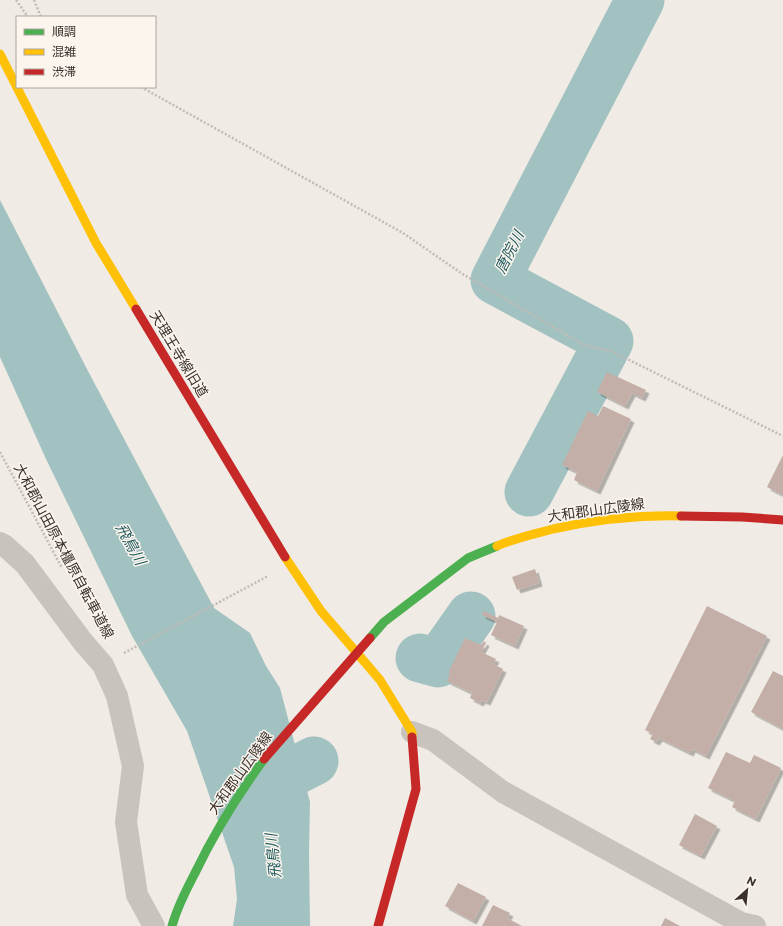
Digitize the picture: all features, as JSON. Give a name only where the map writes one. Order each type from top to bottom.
[{"type":"main road","name":"天理王寺線旧道","points":[[0,54],[16,86]]},
{"type":"main road","name":"天理王寺線旧道","points":[[17,88],[96,243],[289,564],[321,610],[357,653]]},
{"type":"main road","name":"大和郡山広陵線","points":[[172,926],[178,909],[210,841],[242,789],[272,749],[314,701],[334,682],[384,622],[468,558],[501,544],[537,533],[582,523],[653,515],[742,517],[783,520]]},
{"type":"main road","points":[[357,653],[380,680],[412,732],[416,789],[378,926]]},
{"type":"street","points":[[0,543],[25,564],[83,642],[103,665],[118,696],[133,766],[126,822],[137,895],[154,926]]},
{"type":"street","points":[[412,732],[433,740],[503,792],[741,923],[755,926]]},
{"type":"path","points":[[16,0],[27,16]]},
{"type":"path","points":[[34,0],[41,16]]},
{"type":"path","points":[[143,88],[403,233],[461,273],[584,345],[611,351],[783,436]]},
{"type":"path","name":"大和郡山田原本橿原自転車道線","points":[[0,452],[64,571]]},
{"type":"path","points":[[125,652],[261,580]]},
{"type":"water","points":[[0,200],[89,373],[214,608],[250,633],[266,666],[280,688],[310,802],[310,926],[233,926],[237,899],[234,867],[187,731],[132,636],[46,459],[0,357]]},
{"type":"building","points":[[607,372],[646,390],[642,398],[632,393],[625,406],[597,392]]},
{"type":"building","points":[[603,406],[631,419],[597,491],[574,480],[577,472],[562,465],[588,411],[598,416]]},
{"type":"building","points":[[783,455],[783,495],[767,487]]},
{"type":"building","points":[[535,569],[539,583],[517,590],[512,577]]},
{"type":"building","points":[[707,606],[767,636],[706,756],[692,749],[690,753],[659,738],[656,742],[650,739],[653,734],[645,730]]},
{"type":"building","points":[[484,611],[498,618],[499,615],[524,626],[515,646],[491,635],[497,622],[482,615]]},
{"type":"building","points":[[465,638],[481,645],[484,641],[486,643],[481,652],[496,659],[493,664],[503,669],[487,702],[482,700],[480,703],[470,698],[472,693],[447,681],[450,673],[448,673]]},
{"type":"building","points":[[773,671],[783,676],[783,729],[751,712]]},
{"type":"building","points":[[726,752],[750,763],[754,755],[781,768],[756,819],[732,807],[735,801],[708,788]]},
{"type":"building","points":[[695,814],[717,826],[701,856],[679,845]]},
{"type":"building","points":[[458,883],[486,897],[473,921],[445,906]]},
{"type":"building","points":[[493,905],[510,913],[507,918],[522,926],[482,926]]},
{"type":"building","points":[[665,918],[680,926],[661,926]]},
{"type":"waterway","name":"唐院川","points":[[529,492],[609,341],[495,280],[640,0]]},
{"type":"waterway","name":"唐院川","points":[[420,658],[438,663],[471,616]]},
{"type":"waterway","name":"飛鳥川","points":[[265,786],[314,761]]},
{"type":"traffic: fast","points":[[370,638],[384,622],[468,558],[497,546]]},
{"type":"traffic: fast","points":[[172,926],[182,900],[210,844],[235,801],[264,759]]},
{"type":"traffic: slow","points":[[0,54],[16,86]]},
{"type":"traffic: slow","points":[[17,88],[96,243],[136,309]]},
{"type":"traffic: slow","points":[[497,546],[532,534],[585,523],[633,517],[681,516]]},
{"type":"traffic: slow","points":[[285,557],[321,611],[380,680],[412,732],[412,737]]},
{"type":"traffic: jam","points":[[136,309],[285,557]]},
{"type":"traffic: jam","points":[[681,516],[742,517],[783,520]]},
{"type":"traffic: jam","points":[[264,759],[370,638]]},
{"type":"traffic: jam","points":[[378,926],[416,789],[412,737]]}]
